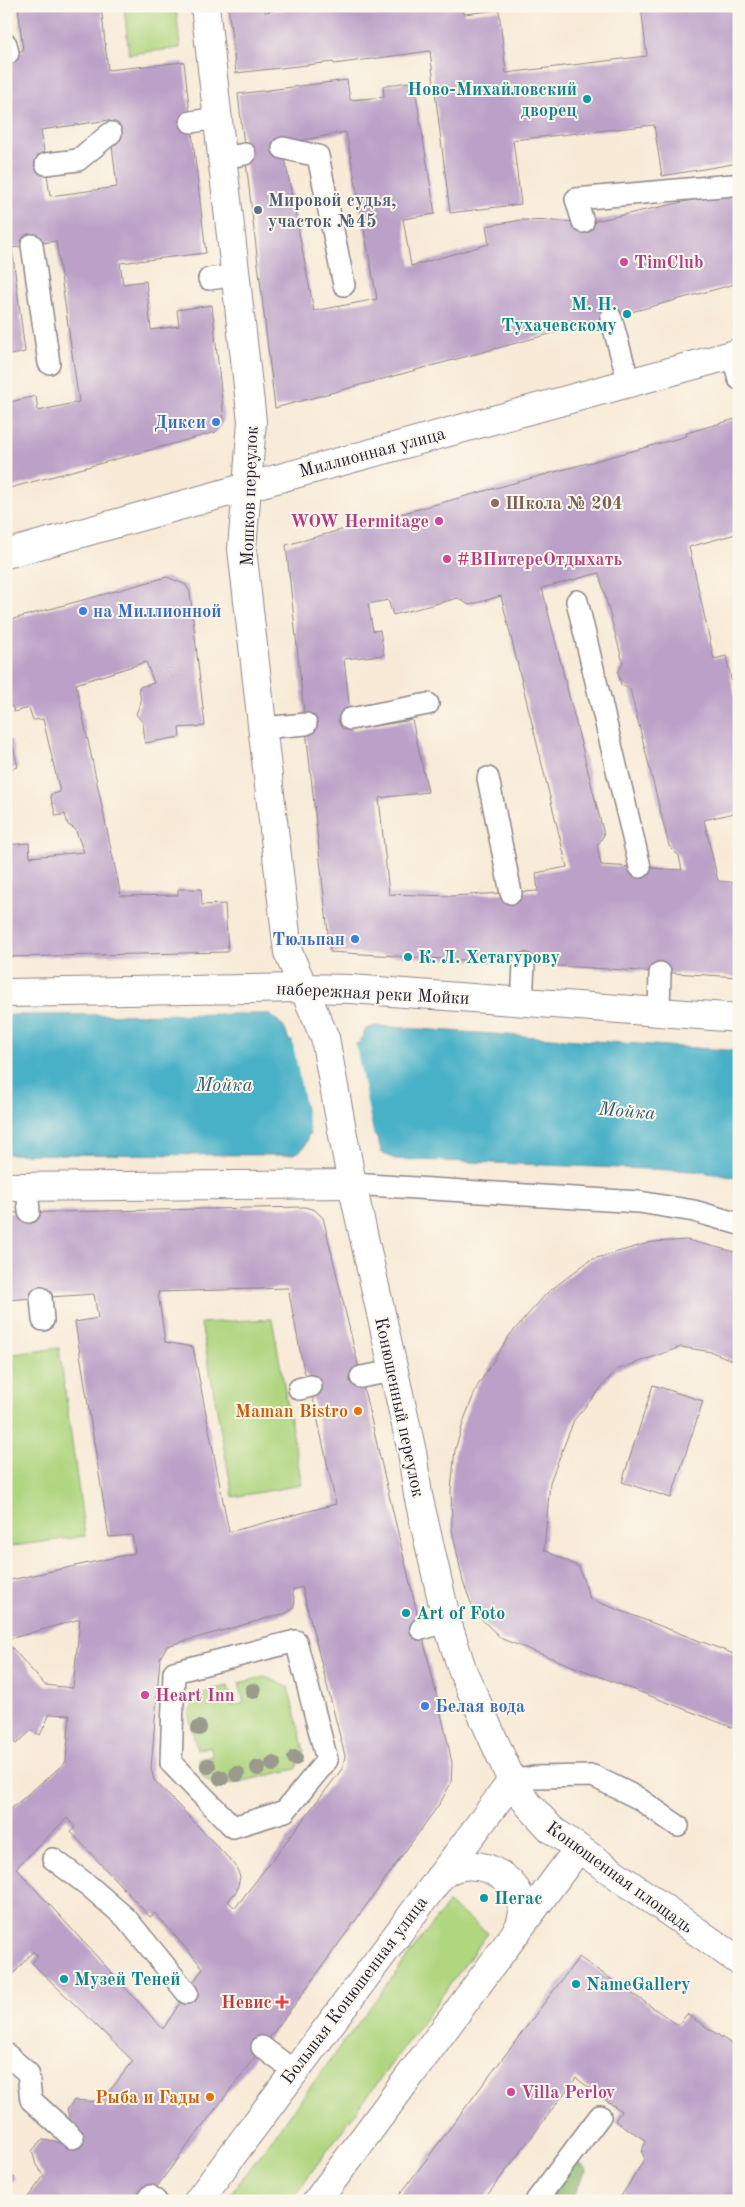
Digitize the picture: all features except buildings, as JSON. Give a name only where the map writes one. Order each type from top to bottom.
[{"type":"street","name":"Мошков переулок","points":[[205,6],[218,118],[234,156],[236,275],[252,420],[242,549],[288,952],[325,1038],[344,1141]]},
{"type":"street","name":"Миллионная улица","points":[[6,554],[629,383],[737,362]]},
{"type":"street","name":"набережная реки Мойки","points":[[6,993],[302,988],[351,989],[739,1018]]},
{"type":"street","name":"Конюшенный переулок","points":[[344,1141],[412,1452],[418,1494],[447,1622],[463,1672]]},
{"type":"street","points":[[21,1195],[352,1184]]},
{"type":"street","name":"Конюшенная площадь","points":[[463,1672],[512,1781],[528,1804],[551,1829],[739,1962]]},
{"type":"street","name":"Большая Конюшенная улица","points":[[198,2201],[433,1884],[512,1781]]},
{"type":"street","points":[[317,2201],[578,1849]]},
{"type":"street","points":[[433,1884],[444,1872],[460,1866],[478,1865],[495,1870],[509,1880],[519,1894],[524,1911],[519,1926],[510,1941]]},
{"type":"lane","points":[[191,122],[218,118]]},
{"type":"lane","points":[[46,164],[78,160],[111,133]]},
{"type":"lane","points":[[283,148],[318,156],[344,285]]},
{"type":"lane","points":[[583,222],[576,199],[732,186]]},
{"type":"lane","points":[[32,245],[49,363]]},
{"type":"lane","points":[[209,279],[236,275]]},
{"type":"lane","points":[[611,318],[629,383]]},
{"type":"lane","points":[[577,602],[640,867]]},
{"type":"lane","points":[[350,719],[428,704]]},
{"type":"lane","points":[[262,728],[306,724]]},
{"type":"lane","points":[[488,778],[510,893]]},
{"type":"lane","points":[[522,1002],[524,964]]},
{"type":"lane","points":[[659,1012],[660,972]]},
{"type":"lane","points":[[352,1184],[639,1202],[694,1211],[739,1224]]},
{"type":"lane","points":[[40,1298],[43,1320]]},
{"type":"lane","points":[[361,1377],[394,1371]]},
{"type":"lane","points":[[421,1629],[447,1622]]},
{"type":"lane","points":[[296,1641],[310,1658],[327,1760],[285,1811],[233,1827],[171,1763],[174,1672],[296,1641]]},
{"type":"lane","points":[[512,1781],[534,1777],[593,1776],[638,1798],[678,1826]]},
{"type":"lane","points":[[53,1859],[89,1886],[126,1918],[187,1993]]},
{"type":"lane","points":[[262,2048],[294,2071]]},
{"type":"lane","points":[[6,2054],[28,2074],[31,2100],[73,2138]]},
{"type":"lane","points":[[536,2201],[600,2116]]},
{"type":"green space","points":[[124,6],[176,6],[180,48],[129,54]]},
{"type":"green space","points":[[272,1319],[302,1485],[233,1497],[201,1323]]},
{"type":"green space","points":[[59,1348],[85,1536],[6,1547],[6,1355]]},
{"type":"green space","points":[[265,1677],[288,1687],[304,1751],[296,1769],[217,1787],[203,1777],[199,1759],[213,1756],[210,1746],[197,1750],[188,1711],[207,1691],[228,1686],[233,1706],[244,1703],[239,1683]]},
{"type":"green space","points":[[448,1903],[488,1933],[290,2201],[225,2201]]},
{"type":"green space","points":[[576,2161],[587,2169],[571,2201],[547,2201]]},
{"type":"water","name":"Мойка","points":[[267,1014],[282,1025],[289,1041],[359,1044],[366,1029],[376,1026],[739,1051],[739,1178],[695,1171],[395,1159],[382,1153],[376,1135],[308,1134],[305,1146],[300,1151],[287,1155],[6,1154],[6,1015]]},
{"type":"pier","points":[[292,1039],[355,1041],[374,1138],[311,1136]]},
{"type":"place","name":"Ново-Михайловский дворец","points":[[587,99]]},
{"type":"place","name":"Мировой судья, участок №45","points":[[258,210]]},
{"type":"place","name":"TimClub","points":[[624,262]]},
{"type":"place","name":"М. Н. Тухачевскому","points":[[627,314]]},
{"type":"place","name":"Дикси","points":[[216,422]]},
{"type":"place","name":"Школа № 204","points":[[495,503]]},
{"type":"place","name":"WOW Hermitage","points":[[439,521]]},
{"type":"place","name":"#ВПитереОтдыхать","points":[[447,559]]},
{"type":"place","name":"на Миллионной","points":[[83,611]]},
{"type":"place","name":"Тюльпан","points":[[355,939]]},
{"type":"place","name":"К. Л. Хетагурову","points":[[408,957]]},
{"type":"place","name":"Maman Bistro","points":[[358,1411]]},
{"type":"place","name":"Art of Foto","points":[[406,1613]]},
{"type":"place","name":"Heart Inn","points":[[145,1695]]},
{"type":"place","name":"Белая вода","points":[[425,1706]]},
{"type":"place","name":"Пегас","points":[[484,1898]]},
{"type":"place","name":"Музей Теней","points":[[64,1979]]},
{"type":"place","name":"NameGallery","points":[[576,1984]]},
{"type":"place","name":"Невис","points":[[282,2002]]},
{"type":"place","name":"Villa Perlov","points":[[511,2092]]},
{"type":"place","name":"Рыба и Гады","points":[[210,2097]]}]
